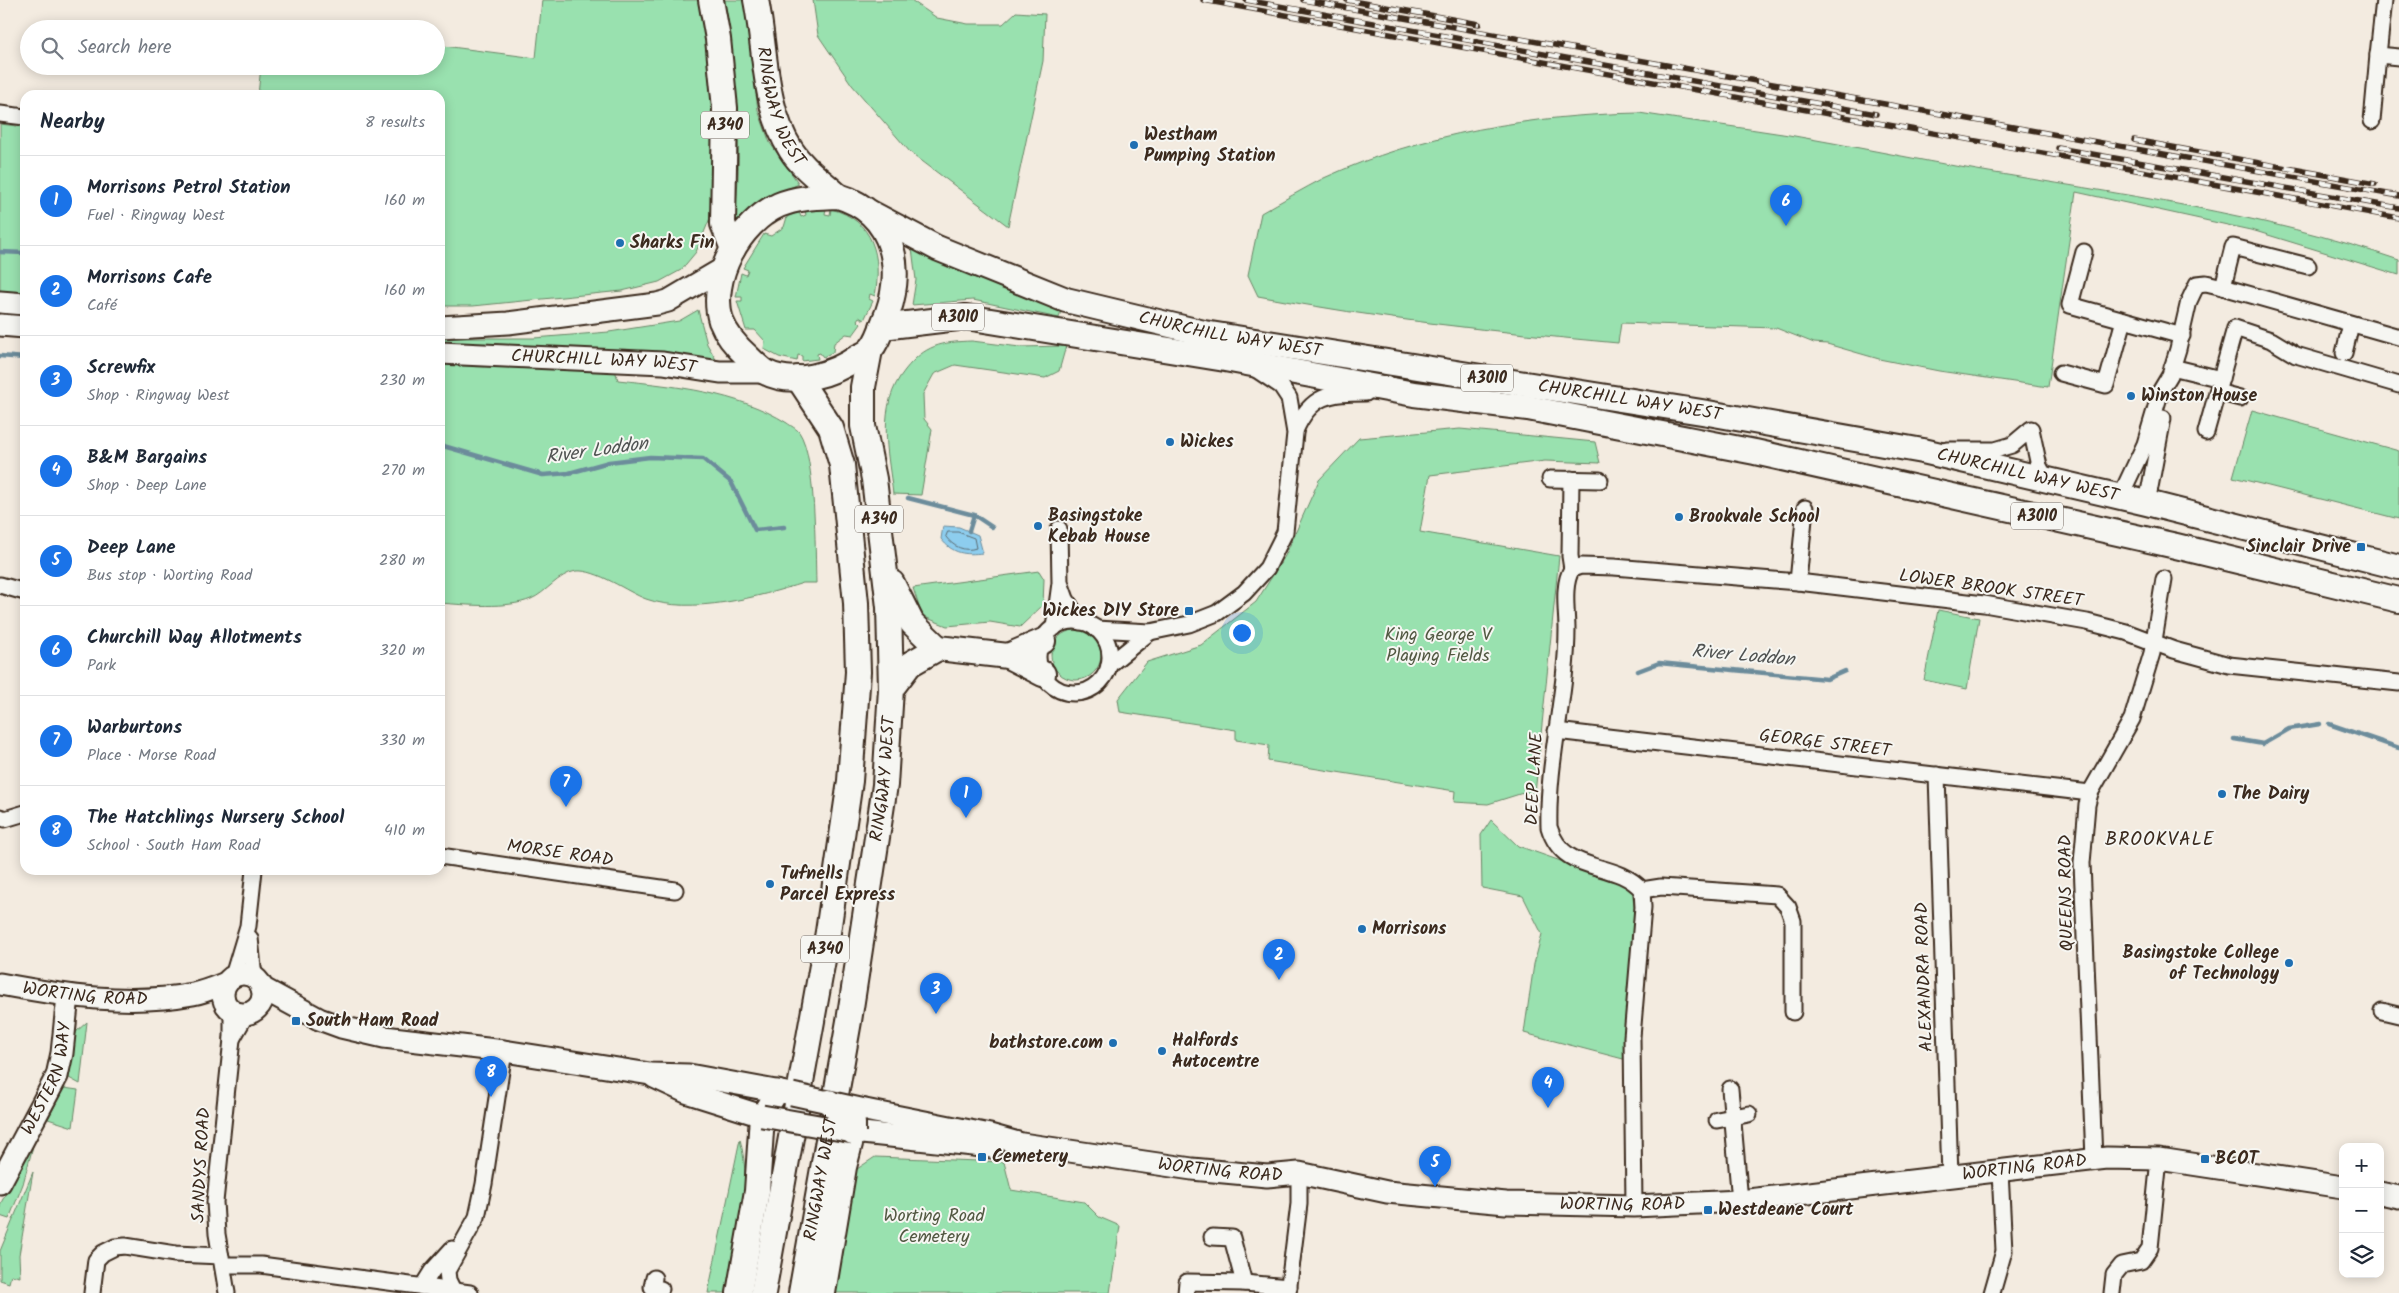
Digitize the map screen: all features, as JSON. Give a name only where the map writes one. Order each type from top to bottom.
[{"type":"main road","name":"A340","points":[[711,0],[718,39],[725,108],[723,224],[728,258]]},
{"type":"main road","name":"RINGWAY WEST","points":[[756,0],[770,93],[785,138],[791,150],[810,173],[838,196]]},
{"type":"main road","points":[[838,196],[796,199],[778,205],[751,224],[728,258],[720,288],[721,321],[738,348],[766,372],[786,378],[798,378],[838,370],[870,350]]},
{"type":"main road","name":"CHURCHILL WAY WEST","points":[[838,196],[859,204],[869,212],[945,252],[1066,300],[1204,333],[1708,413],[1923,452],[2148,503],[2399,567]]},
{"type":"main road","name":"RINGWAY WEST","points":[[801,1293],[849,1021],[885,785],[891,689],[889,607],[874,479],[863,426],[862,387],[870,350],[893,301],[896,264],[884,229],[869,212]]},
{"type":"main road","name":"CHURCHILL WAY WEST","points":[[882,327],[966,317],[1247,363],[1414,394],[1528,408],[1754,452],[2140,538],[2399,600]]},
{"type":"main road","name":"RINGWAY WEST","points":[[763,1293],[828,932],[850,781],[858,672],[856,602],[842,465],[831,428],[798,378]]},
{"type":"main road","points":[[2111,532],[2120,497]]},
{"type":"main road","points":[[2140,538],[2148,503]]},
{"type":"main road","points":[[885,565],[912,623],[938,648]]},
{"type":"main road","points":[[1008,656],[1048,635]]},
{"type":"main road","points":[[891,689],[910,664],[938,648],[1008,656],[1043,674]]},
{"type":"main road","points":[[823,1293],[844,1167],[853,1132],[852,1123],[829,1102]]},
{"type":"main road","points":[[739,1293],[757,1191],[751,1113]]},
{"type":"street","points":[[2372,121],[2384,0]]},
{"type":"street","points":[[2378,55],[2399,57]]},
{"type":"street","points":[[0,114],[20,116]]},
{"type":"street","points":[[2222,287],[2233,247],[2308,266]]},
{"type":"street","points":[[2084,252],[2070,305],[2182,336]]},
{"type":"street","name":"CHURCHILL WAY WEST","points":[[445,327],[508,323],[656,304],[668,301],[728,258]]},
{"type":"street","points":[[2120,497],[2145,444],[2161,390],[2171,371],[2182,336],[2189,301],[2197,284],[2206,283],[2222,287],[2399,337]]},
{"type":"street","points":[[0,302],[20,304]]},
{"type":"street","points":[[2061,373],[2106,384],[2124,320]]},
{"type":"street","points":[[2344,353],[2351,324]]},
{"type":"street","points":[[0,325],[20,327]]},
{"type":"street","points":[[2206,432],[2235,328],[2272,340],[2296,355],[2399,385]]},
{"type":"street","name":"CHURCHILL WAY WEST","points":[[445,353],[663,363],[720,372],[766,372]]},
{"type":"street","points":[[1048,635],[1067,622],[1080,622],[1096,629],[1150,632],[1189,624],[1217,612],[1244,593],[1267,568],[1285,532],[1295,433],[1289,398],[1281,386],[1247,363]]},
{"type":"street","points":[[2171,371],[2219,386],[2240,398]]},
{"type":"street","points":[[2148,503],[2157,441],[2169,394],[2171,371]]},
{"type":"street","points":[[1295,433],[1302,416],[1316,401],[1328,395],[1414,394]]},
{"type":"street","points":[[1923,452],[1995,450],[2012,445],[2031,429],[2039,466],[2046,479]]},
{"type":"street","points":[[1550,479],[1600,480]]},
{"type":"street","name":"DEEP LANE","points":[[1571,479],[1570,556],[1572,569],[1568,582],[1567,638],[1556,731],[1549,827],[1558,848],[1580,862],[1624,875],[1642,890]]},
{"type":"street","points":[[1798,582],[1805,508]]},
{"type":"street","points":[[1059,529],[1060,583],[1048,635],[1039,662],[1048,682],[1059,690],[1072,693],[1085,692],[1096,686],[1105,677],[1110,656],[1108,644],[1096,629]]},
{"type":"street","name":"LOWER BROOK STREET","points":[[1572,569],[1581,566],[1614,567],[1798,582],[2047,613],[2113,628],[2174,650],[2230,665],[2399,683]]},
{"type":"street","name":"QUEENS ROAD","points":[[2094,1159],[2082,863],[2087,805],[2090,793],[2132,719],[2155,642],[2164,579]]},
{"type":"street","points":[[1060,583],[1066,599],[1080,622]]},
{"type":"street","points":[[0,585],[20,591]]},
{"type":"street","points":[[1109,665],[1150,632]]},
{"type":"street","name":"GEORGE STREET","points":[[1556,731],[2090,793]]},
{"type":"street","name":"ALEXANDRA ROAD","points":[[1937,776],[1950,1177]]},
{"type":"street","points":[[0,817],[5,819],[20,814]]},
{"type":"street","name":"MORSE ROAD","points":[[445,857],[675,890]]},
{"type":"street","points":[[242,995],[253,875]]},
{"type":"street","points":[[1634,1206],[1632,1037],[1643,907],[1642,890],[1661,887],[1777,894],[1788,908],[1793,921],[1793,1012]]},
{"type":"street","name":"SANDYS ROAD","points":[[227,1293],[215,1202],[232,1039],[242,995],[248,926]]},
{"type":"street","name":"WORTING ROAD","points":[[0,984],[68,996],[139,1000],[172,996],[195,1005],[242,995],[341,1027],[384,1037],[504,1052],[650,1074],[688,1075],[778,1091],[990,1135],[1022,1144],[1192,1170],[1267,1176],[1299,1173],[1368,1189],[1463,1201],[1634,1206],[1740,1201],[2000,1172],[2094,1159],[2159,1159],[2339,1186]]},
{"type":"street","name":"WESTERN WAY","points":[[0,1183],[57,1076],[62,1052],[68,996]]},
{"type":"street","points":[[2382,1011],[2399,1015]]},
{"type":"street","points":[[454,1290],[448,1280],[448,1271],[477,1217],[484,1184],[504,1052]]},
{"type":"street","name":"WORTING ROAD","points":[[650,1074],[686,1092],[751,1113],[853,1132],[988,1147],[1022,1144]]},
{"type":"street","points":[[1730,1089],[1740,1201]]},
{"type":"street","points":[[751,1113],[778,1091]]},
{"type":"street","points":[[1717,1120],[1749,1114]]},
{"type":"street","points":[[2112,1293],[2114,1275],[2122,1265],[2140,1261],[2150,1248],[2159,1159]]},
{"type":"street","points":[[1992,1293],[2004,1250],[2000,1172]]},
{"type":"street","points":[[1186,1293],[1187,1282],[1244,1283],[1289,1290],[1299,1204],[1299,1173]]},
{"type":"street","points":[[2384,1195],[2399,1197]]},
{"type":"street","points":[[1212,1237],[1232,1238],[1244,1283]]},
{"type":"street","points":[[417,1289],[465,1238]]},
{"type":"street","points":[[92,1293],[96,1260],[103,1253],[115,1247],[125,1246],[417,1289],[454,1290],[470,1293]]},
{"type":"green space","points":[[542,0],[699,0],[712,49],[715,103],[710,218],[696,252],[681,270],[659,282],[622,291],[473,306],[445,306],[445,90],[259,90],[260,75],[445,75],[445,46],[536,58]]},
{"type":"green space","points":[[721,0],[744,0],[758,110],[770,143],[799,184],[765,201],[736,225],[733,225],[737,197],[738,141],[730,56]]},
{"type":"green space","points":[[813,0],[911,0],[937,18],[968,24],[1003,24],[1016,12],[1045,14],[1043,61],[1008,226],[910,152],[852,85],[818,35]]},
{"type":"green space","points":[[1639,113],[1789,135],[2243,217],[2295,229],[2399,260],[2399,275],[2255,231],[2076,192],[2048,387],[1939,371],[1879,359],[1827,344],[1814,343],[1776,328],[1621,323],[1618,343],[1348,312],[1258,296],[1248,275],[1261,213],[1324,178],[1361,162],[1439,138],[1479,129],[1559,118]]},
{"type":"green space","points":[[0,124],[20,126],[20,293],[0,291]]},
{"type":"green space","points":[[826,208],[825,214],[830,215],[831,209],[846,214],[866,231],[872,242],[877,268],[875,296],[870,294],[869,299],[873,301],[864,320],[859,317],[857,320],[861,324],[853,335],[846,334],[834,343],[833,352],[823,357],[820,353],[817,354],[818,359],[802,361],[802,356],[798,355],[797,361],[779,357],[764,349],[765,341],[755,330],[746,330],[737,301],[742,301],[742,297],[736,297],[741,273],[746,275],[748,270],[743,268],[764,234],[771,236],[784,227],[787,217],[799,212],[801,217],[806,215],[805,211]]},
{"type":"green space","points":[[911,240],[954,268],[1062,306],[1059,318],[973,300],[912,305],[916,280]]},
{"type":"green space","points":[[698,310],[707,344],[718,363],[445,346],[445,338],[534,338],[609,332],[679,321]]},
{"type":"green space","points":[[972,341],[1020,347],[1066,346],[1059,371],[1045,378],[955,365],[934,374],[923,394],[924,419],[932,429],[921,495],[893,494],[886,430],[890,399],[896,384],[912,362],[927,350],[951,342]]},
{"type":"green space","points":[[445,361],[615,370],[618,380],[705,392],[748,404],[768,412],[787,423],[799,432],[805,444],[814,504],[816,583],[803,583],[766,594],[725,602],[683,605],[646,599],[602,577],[584,571],[576,571],[563,576],[537,596],[521,602],[486,606],[445,603]]},
{"type":"green space","points":[[2252,410],[2399,451],[2399,519],[2233,477]]},
{"type":"green space","name":"King George V Playing Fields","points":[[1460,429],[1595,442],[1600,463],[1545,461],[1430,475],[1420,532],[1559,556],[1535,794],[1526,792],[1488,804],[1454,802],[1455,791],[1268,761],[1269,745],[1236,740],[1236,730],[1120,712],[1118,699],[1147,662],[1201,645],[1256,602],[1285,556],[1319,480],[1359,438]]},
{"type":"green space","points":[[1039,571],[1044,579],[1043,605],[1020,627],[990,622],[947,626],[922,616],[913,588]]},
{"type":"green space","points":[[1938,610],[1979,618],[1967,689],[1924,680]]},
{"type":"green space","points":[[1071,630],[1081,630],[1094,637],[1101,650],[1101,660],[1094,673],[1081,680],[1071,680],[1062,676],[1055,669],[1051,660],[1051,650],[1055,641],[1062,634]]},
{"type":"green space","points":[[1491,820],[1518,846],[1632,886],[1636,926],[1627,1060],[1524,1033],[1534,964],[1542,934],[1523,896],[1482,888],[1481,835]]},
{"type":"green space","points":[[87,1022],[80,1084],[69,1078],[75,1036],[77,1031]]},
{"type":"green space","points":[[64,1088],[78,1090],[73,1127],[48,1119]]},
{"type":"green space","points":[[37,1131],[23,1184],[9,1219],[0,1216],[0,1205]]},
{"type":"green space","points":[[740,1139],[744,1158],[745,1197],[741,1236],[731,1293],[708,1293]]},
{"type":"green space","name":"Worting Road Cemetery","points":[[875,1157],[1004,1162],[1011,1190],[1084,1202],[1099,1217],[1120,1226],[1110,1293],[829,1293],[851,1173]]},
{"type":"green space","points":[[33,1172],[19,1255],[20,1277],[11,1275],[9,1283],[0,1280],[0,1251]]},
{"type":"water","points":[[943,526],[959,527],[978,535],[983,553],[971,554],[955,551],[950,548],[941,539]]},
{"type":"waterway","points":[[0,252],[20,253]]},
{"type":"waterway","points":[[0,356],[20,358]]},
{"type":"waterway","name":"River Loddon","points":[[445,446],[543,475],[569,473],[609,462],[650,457],[703,459],[731,482],[755,530],[784,527]]},
{"type":"waterway","name":"River Loddon","points":[[908,498],[974,515],[992,527]]},
{"type":"waterway","points":[[969,531],[974,515]]},
{"type":"waterway","name":"River Loddon","points":[[1638,671],[1659,663],[1827,679],[1845,671]]},
{"type":"waterway","name":"River Loddon","points":[[2234,739],[2263,744],[2289,729],[2320,724]]},
{"type":"waterway","name":"River Loddon","points":[[2329,724],[2399,748]]},
{"type":"railway","points":[[1203,0],[2399,218]]},
{"type":"railway","points":[[1246,0],[1876,114]]},
{"type":"railway","points":[[1303,0],[2399,196]]},
{"type":"railway","points":[[1347,0],[1479,24]]},
{"type":"railway","points":[[2134,140],[2375,184]]},
{"type":"railway","points":[[2058,148],[2399,208]]},
{"type":"place","name":"Westham Pumping Station","points":[[1134,145]]},
{"type":"place","name":"Churchill Way Allotments","points":[[1786,226]]},
{"type":"place","name":"Sharks Fin","points":[[620,243]]},
{"type":"place","name":"Winston House","points":[[2131,396]]},
{"type":"place","name":"Wickes","points":[[1170,442]]},
{"type":"place","name":"Brookvale School","points":[[1679,517]]},
{"type":"place","name":"Basingstoke Kebab House","points":[[1038,526]]},
{"type":"place","name":"Sinclair Drive","points":[[2361,547]]},
{"type":"place","name":"Wickes DIY Store","points":[[1189,611]]},
{"type":"place","name":"The Dairy","points":[[2222,794]]},
{"type":"place","name":"Warburtons","points":[[566,807]]},
{"type":"place","name":"Morrisons Petrol Station","points":[[966,818]]},
{"type":"place","name":"Tufnells Parcel Express","points":[[770,884]]},
{"type":"place","name":"Morrisons","points":[[1362,929]]},
{"type":"place","name":"Basingstoke College of Technology","points":[[2289,963]]},
{"type":"place","name":"Morrisons Cafe","points":[[1279,980]]},
{"type":"place","name":"Screwfix","points":[[936,1014]]},
{"type":"place","name":"South Ham Road","points":[[296,1021]]},
{"type":"place","name":"bathstore.com","points":[[1113,1043]]},
{"type":"place","name":"Halfords Autocentre","points":[[1162,1051]]},
{"type":"place","name":"The Hatchlings Nursery School","points":[[491,1097]]},
{"type":"place","name":"B&M Bargains","points":[[1548,1108]]},
{"type":"place","name":"Cemetery","points":[[982,1157]]},
{"type":"place","name":"BCOT","points":[[2205,1159]]},
{"type":"place","name":"Deep Lane","points":[[1435,1187]]},
{"type":"place","name":"Westdeane Court","points":[[1708,1210]]},
{"type":"district","name":"BROOKVALE","points":[[2160,840]]}]
